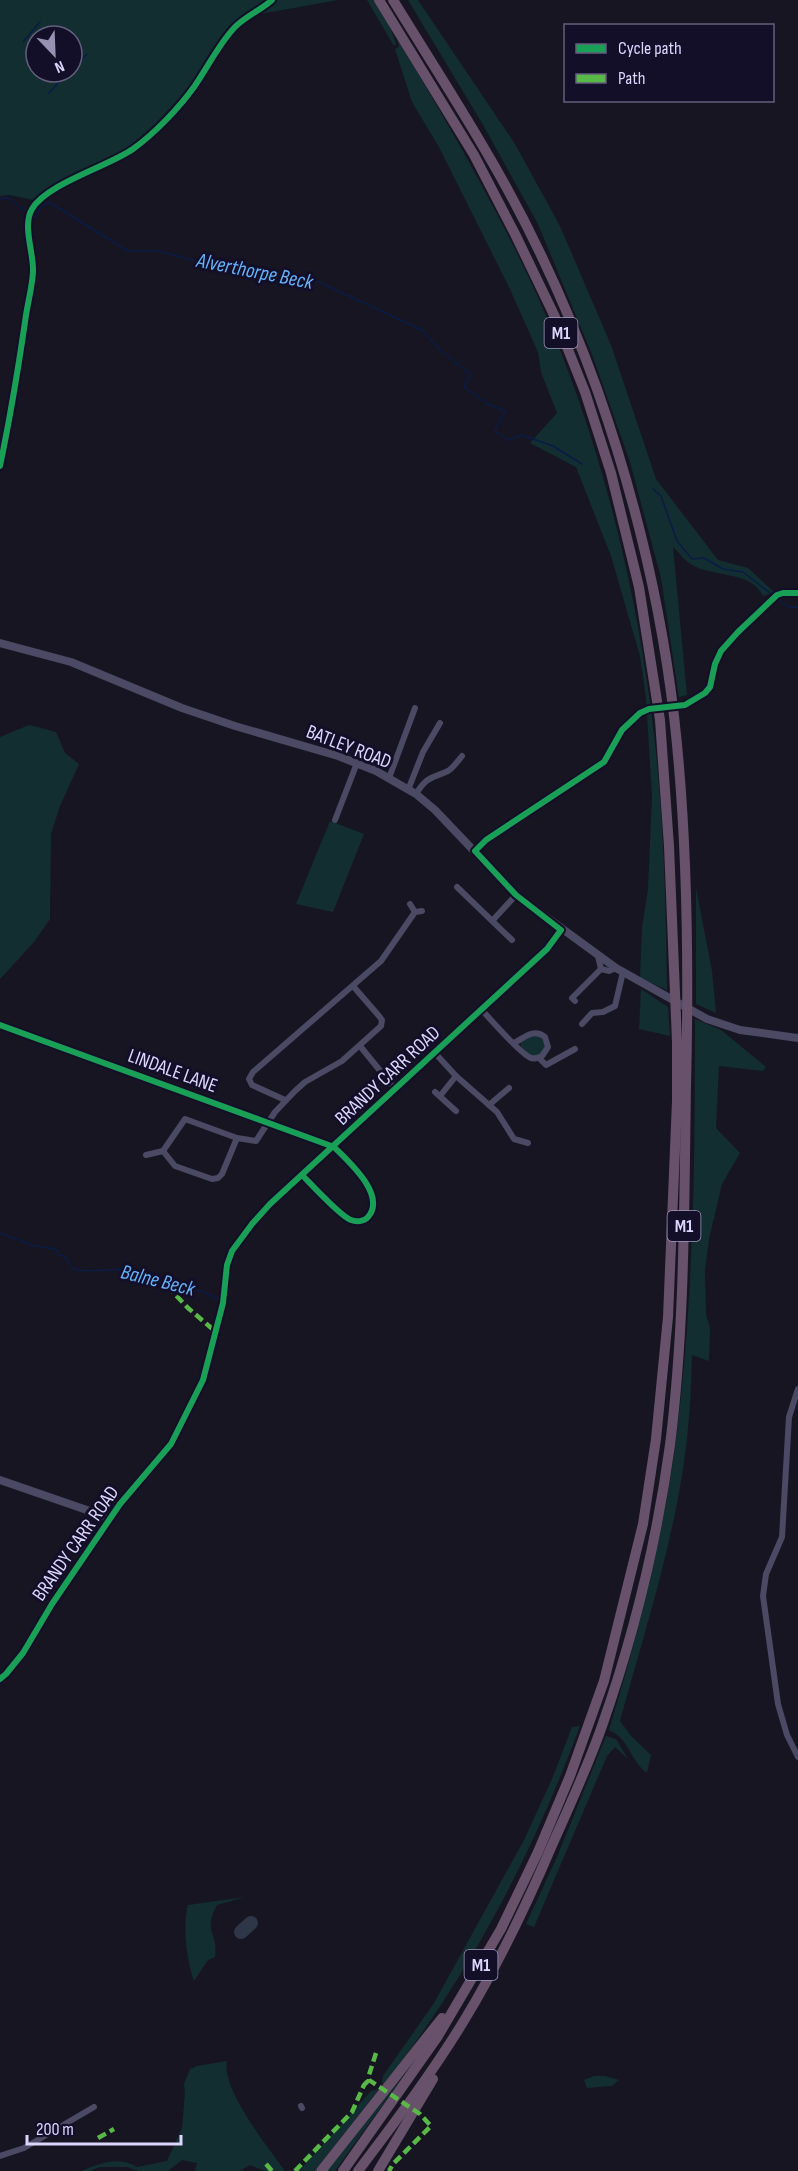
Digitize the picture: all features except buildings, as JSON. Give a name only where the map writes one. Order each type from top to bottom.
[{"type":"highway","name":"M1","points":[[343,2171],[438,2036],[501,1929],[538,1852],[604,1681],[643,1524],[656,1439],[668,1317],[677,1101],[677,1042],[669,846],[660,720],[639,587],[611,473],[585,392],[555,317],[474,154],[379,0]]},
{"type":"highway","name":"M1","points":[[358,2171],[402,2113],[463,2023],[523,1913],[603,1724],[636,1615],[655,1531],[670,1443],[679,1329],[684,1218],[688,983],[684,850],[671,696],[653,584],[624,474],[597,390],[568,316],[527,227],[485,148],[393,0]]},
{"type":"highway","points":[[321,2171],[471,1981]]},
{"type":"highway","points":[[378,2171],[450,2050],[463,2023]]},
{"type":"street","points":[[0,466],[16,388],[31,289],[33,259],[29,216],[32,208],[69,181],[125,154],[143,141],[193,88],[218,49],[236,27],[272,0]]},
{"type":"street","name":"BATLEY ROAD","points":[[0,643],[70,662],[182,708],[357,763],[389,778],[435,810],[516,895],[561,930],[619,970],[707,1019],[752,1032],[798,1038]]},
{"type":"street","points":[[389,778],[415,708]]},
{"type":"street","points":[[412,792],[423,752],[440,723]]},
{"type":"street","points":[[412,792],[434,775],[449,770],[457,758]]},
{"type":"street","points":[[335,820],[357,763]]},
{"type":"street","points":[[475,852],[486,840],[550,797]]},
{"type":"street","points":[[457,887],[512,940]]},
{"type":"street","points":[[493,920],[516,895]]},
{"type":"street","points":[[285,1100],[252,1085],[249,1079],[253,1072],[381,961],[418,911],[410,904]]},
{"type":"street","name":"BRANDY CARR ROAD","points":[[0,1679],[23,1653],[52,1604],[120,1503],[171,1444],[203,1380],[223,1303],[227,1265],[232,1251],[257,1218],[547,950],[561,930]]},
{"type":"street","points":[[598,956],[602,969]]},
{"type":"street","points":[[582,1024],[592,1013],[603,1012],[615,1006],[619,970],[602,969]]},
{"type":"street","points":[[575,1001],[572,998],[602,969]]},
{"type":"street","points":[[146,1155],[164,1151],[185,1119],[237,1138],[256,1141],[285,1100],[305,1082],[324,1073],[360,1046],[381,1026],[382,1020],[353,986]]},
{"type":"street","points":[[482,1009],[514,1043],[529,1058],[539,1058],[548,1047],[542,1034],[532,1033],[514,1043]]},
{"type":"street","name":"LINDALE LANE","points":[[0,1025],[334,1147]]},
{"type":"street","points":[[360,1046],[395,1089]]},
{"type":"street","points":[[539,1058],[546,1065],[575,1049]]},
{"type":"street","points":[[435,1053],[456,1076],[496,1112],[514,1138],[528,1143]]},
{"type":"street","points":[[456,1076],[437,1094],[456,1111]]},
{"type":"street","points":[[489,1105],[510,1089]]},
{"type":"street","points":[[164,1151],[175,1166],[212,1179],[218,1178],[237,1138]]},
{"type":"street","points":[[302,1175],[347,1218],[357,1221],[366,1219],[373,1206],[370,1190],[334,1147]]},
{"type":"street","points":[[798,1389],[789,1417],[782,1537],[766,1574],[763,1596],[778,1704],[787,1735],[798,1757]]},
{"type":"street","points":[[0,1480],[110,1518]]},
{"type":"street","points":[[0,2156],[24,2148],[94,2107]]},
{"type":"green space","points":[[0,0],[272,0],[236,27],[193,88],[143,141],[39,201],[9,195],[0,196]]},
{"type":"green space","points":[[276,0],[338,0],[260,14]]},
{"type":"green space","points":[[367,0],[374,0],[389,24],[396,44],[394,46]]},
{"type":"green space","points":[[408,0],[418,0],[515,144],[560,226],[611,345],[656,479],[718,560],[748,568],[774,592],[763,596],[757,587],[740,578],[698,568],[673,547],[687,695],[679,697],[661,578],[630,462],[593,357],[538,224],[482,123]]},
{"type":"green space","points":[[397,38],[505,229],[537,295],[580,403],[598,458],[627,571],[648,686],[661,805],[667,990],[640,978],[642,927],[648,889],[652,796],[646,698],[640,656],[611,556],[576,467],[530,443],[557,413],[541,372],[538,352],[508,285],[439,147],[412,102],[395,49],[399,47]]},
{"type":"green space","points":[[29,725],[56,732],[65,753],[79,764],[60,806],[51,834],[50,919],[34,942],[0,979],[0,737]]},
{"type":"green space","points":[[330,821],[364,834],[333,912],[296,904]]},
{"type":"green space","points":[[696,888],[712,971],[716,1013],[696,1004]]},
{"type":"green space","points":[[641,989],[668,1007],[670,1036],[639,1029]]},
{"type":"green space","points":[[695,1019],[721,1030],[766,1067],[763,1071],[719,1066],[716,1128],[740,1153],[722,1184],[709,1239],[705,1270],[706,1315],[710,1328],[709,1361],[692,1355],[688,1426],[678,1501],[620,1721],[632,1737],[651,1755],[647,1773],[641,1768],[621,1738],[609,1730],[648,1590],[675,1447],[690,1287],[694,1179]]},
{"type":"green space","points":[[531,1035],[541,1036],[546,1046],[540,1055],[531,1056],[521,1047],[521,1042]]},
{"type":"green space","points":[[580,1726],[541,1822],[496,1913],[444,2000],[384,2085],[382,2084],[383,2076],[434,2003],[524,1840],[552,1779],[572,1727]]},
{"type":"green space","points":[[606,1736],[616,1739],[628,1759],[615,1747],[607,1756],[534,1927],[526,1924],[557,1857]]},
{"type":"green space","points":[[245,1897],[217,1905],[211,1921],[216,1949],[215,1957],[208,1960],[194,1981],[186,1943],[185,1923],[188,1905]]},
{"type":"green space","points":[[227,2061],[227,2073],[238,2102],[285,2171],[265,2171],[250,2165],[240,2171],[195,2171],[197,2163],[182,2160],[168,2171],[100,2167],[90,2171],[81,2171],[116,2161],[137,2167],[167,2161],[182,2128],[184,2084],[190,2069]]},
{"type":"green space","points":[[414,2061],[335,2171],[326,2171]]},
{"type":"green space","points":[[594,2076],[619,2080],[612,2086],[587,2088],[584,2080]]},
{"type":"green space","points":[[379,2089],[315,2171],[299,2171],[371,2091]]},
{"type":"waterway","points":[[23,42],[40,22]]},
{"type":"waterway","points":[[84,57],[87,54]]},
{"type":"waterway","points":[[49,93],[57,84]]},
{"type":"waterway","name":"Alverthorpe Beck","points":[[0,199],[8,198],[27,212]]},
{"type":"waterway","name":"Alverthorpe Beck","points":[[32,215],[35,217],[40,208],[48,203],[128,251],[158,251],[223,268],[319,282],[422,330],[439,349],[470,374],[464,387],[486,403],[505,411],[495,431],[508,440],[522,435],[553,446],[582,464]]},
{"type":"waterway","points":[[653,489],[661,496],[677,541],[692,559],[704,558],[723,569],[743,572],[788,607],[798,607]]},
{"type":"waterway","name":"Balne Beck","points":[[0,1233],[35,1246],[56,1249],[59,1255],[66,1257],[74,1269],[90,1271],[120,1269],[137,1275],[156,1275],[172,1286],[204,1292],[218,1299]]},
{"type":"taxiway","points":[[241,1932],[251,1923]]},
{"type":"marked path","points":[[167,1286],[216,1332]]},
{"type":"marked path","points":[[376,2053],[369,2080],[420,2114],[431,2126],[393,2164],[389,2171]]},
{"type":"marked path","points":[[295,2171],[352,2112],[364,2085],[369,2080]]},
{"type":"marked path","points":[[98,2138],[114,2129]]},
{"type":"marked path","points":[[266,2164],[272,2171]]},
{"type":"cycle path","points":[[0,466],[32,278],[33,265],[28,223],[32,209],[50,191],[133,149],[149,136],[188,95],[223,41],[235,27],[272,0]]},
{"type":"cycle path","points":[[0,1679],[23,1653],[52,1604],[120,1504],[171,1444],[203,1380],[223,1303],[227,1265],[232,1251],[252,1224],[270,1204],[547,949],[561,930],[516,895],[475,851],[486,840],[604,762],[622,730],[640,713],[649,709],[685,705],[705,693],[710,687],[715,664],[721,651],[738,632],[777,595],[798,593]]},
{"type":"cycle path","points":[[0,1025],[334,1147],[363,1179],[373,1199],[373,1208],[364,1220],[346,1218],[302,1175]]}]
